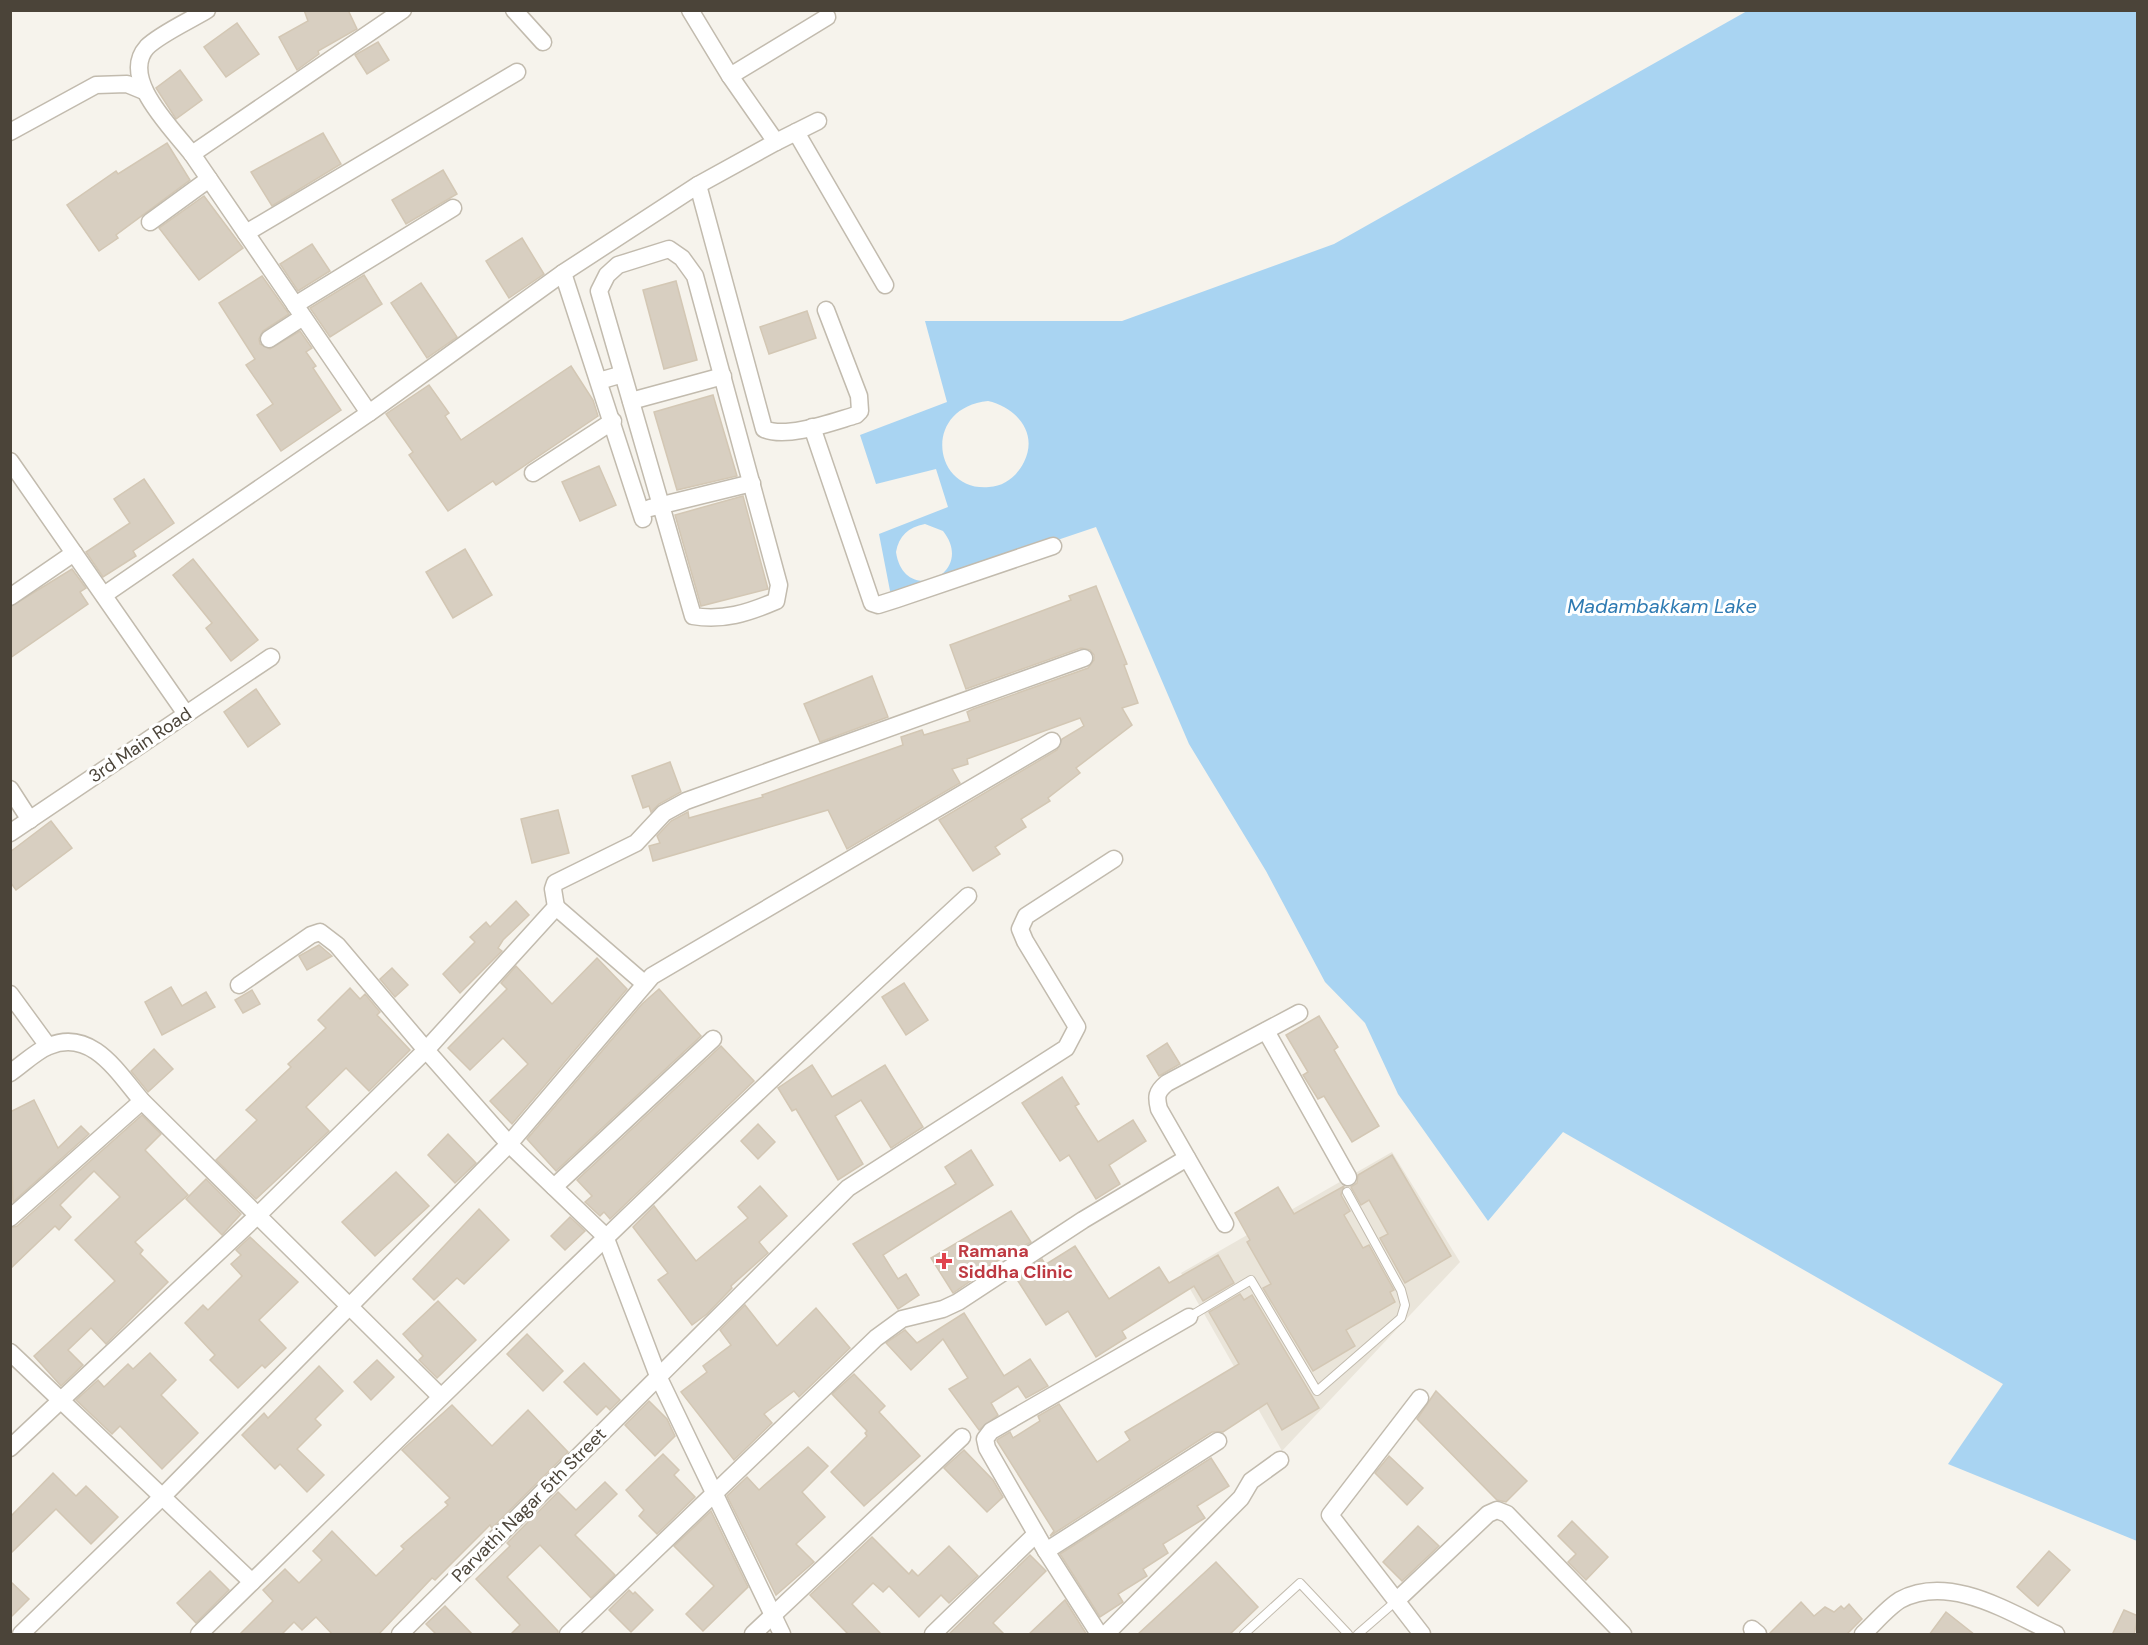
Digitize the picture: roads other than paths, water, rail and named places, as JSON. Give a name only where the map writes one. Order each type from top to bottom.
[{"type":"street","points":[[207,10],[148,46],[138,60],[137,70],[144,91],[192,154],[369,413]]},
{"type":"street","points":[[192,154],[403,10]]},
{"type":"street","points":[[514,10],[543,42]]},
{"type":"street","points":[[690,10],[730,76],[777,141]]},
{"type":"street","points":[[730,76],[827,17]]},
{"type":"street","points":[[246,233],[518,72]]},
{"type":"street","points":[[10,132],[96,85],[127,84],[144,91]]},
{"type":"street","points":[[104,595],[369,413],[563,273],[698,185],[818,121]]},
{"type":"street","points":[[796,132],[885,285]]},
{"type":"street","points":[[150,222],[209,179]]},
{"type":"street","points":[[698,185],[759,419],[764,429],[773,433],[812,427],[856,415],[860,411],[859,396],[826,310]]},
{"type":"street","points":[[270,339],[299,311],[453,208]]},
{"type":"street","points":[[669,249],[682,258],[695,276],[779,585],[776,601],[715,620],[693,616],[659,506],[623,374],[600,291],[607,275],[618,265],[669,249]]},
{"type":"street","points":[[563,273],[613,421],[641,514],[659,506],[752,483]]},
{"type":"street","points":[[599,381],[623,374]]},
{"type":"street","points":[[631,401],[723,376]]},
{"type":"street","points":[[533,473],[613,421]]},
{"type":"street","points":[[812,427],[872,603],[878,605],[1053,546]]},
{"type":"street","points":[[12,467],[186,714]]},
{"type":"street","points":[[10,597],[74,553]]},
{"type":"street","name":"3rd Main Road","points":[[10,833],[271,657]]},
{"type":"street","points":[[645,984],[556,907],[553,889],[555,883],[636,843],[664,813],[686,801],[1084,658]]},
{"type":"street","points":[[21,1635],[163,1496],[509,1144],[652,976],[1052,741]]},
{"type":"street","points":[[10,789],[30,820]]},
{"type":"street","name":"Parvathi Nagar 5th Street","points":[[400,1635],[848,1188],[1066,1048],[1077,1027],[1020,929],[1026,916],[1114,859]]},
{"type":"street","points":[[199,1635],[605,1236],[787,1062],[968,897]]},
{"type":"street","points":[[10,1448],[257,1216],[426,1050],[556,907]]},
{"type":"street","points":[[239,985],[311,935],[320,932],[337,945],[509,1144],[605,1236],[658,1376],[774,1614],[782,1635]]},
{"type":"street","points":[[10,994],[48,1046]]},
{"type":"street","points":[[1224,1224],[1159,1109],[1156,1096],[1159,1089],[1299,1013]]},
{"type":"street","points":[[1266,1032],[1347,1185]]},
{"type":"street","points":[[554,1187],[713,1038]]},
{"type":"street","points":[[10,1073],[48,1046],[72,1040],[92,1047],[142,1101],[441,1397]]},
{"type":"street","points":[[10,1218],[142,1101]]},
{"type":"street","points":[[568,1635],[714,1491],[744,1466],[884,1332],[902,1319],[943,1309],[958,1302],[1083,1220],[1187,1158]]},
{"type":"street","points":[[1099,1635],[1036,1534],[987,1448],[985,1439],[991,1431],[1189,1317]]},
{"type":"street","points":[[10,1352],[252,1582]]},
{"type":"street","points":[[1420,1398],[1330,1515],[1422,1635]]},
{"type":"street","points":[[753,1635],[962,1437]]},
{"type":"street","points":[[1046,1551],[1218,1442]]},
{"type":"street","points":[[1106,1635],[1241,1498],[1251,1481],[1280,1460]]},
{"type":"street","points":[[1396,1601],[1488,1514],[1497,1510],[1507,1514],[1623,1635]]},
{"type":"street","points":[[933,1635],[1036,1534]]},
{"type":"street","points":[[1863,1635],[1898,1601],[1932,1589],[1977,1598],[2056,1635]]},
{"type":"lane","points":[[1189,1317],[1251,1280],[1317,1391],[1401,1318],[1405,1305],[1401,1290],[1347,1185]]},
{"type":"lane","points":[[1244,1635],[1300,1582],[1348,1635]]},
{"type":"lane","points":[[1358,1635],[1396,1601]]},
{"type":"water","name":"Madambakkam Lake","points":[[1747,11],[2137,11],[2137,1541],[1948,1464],[2003,1384],[1563,1132],[1488,1221],[1398,1094],[1365,1023],[1325,982],[1266,871],[1189,744],[1096,527],[891,596],[879,534],[948,507],[936,469],[876,484],[860,435],[947,402],[925,321],[1122,321],[1334,244]],"holes":[[[988,401],[998,404],[1015,415],[1022,422],[1028,441],[1028,451],[1018,472],[1005,482],[989,487],[970,485],[956,477],[946,464],[942,449],[944,433],[952,418],[967,407]],[[925,524],[943,531],[951,547],[951,560],[945,571],[935,578],[923,581],[912,578],[902,569],[896,552],[899,541],[905,533]]]},
{"type":"place","name":"Ramana Siddha Clinic","points":[[944,1261]]}]
